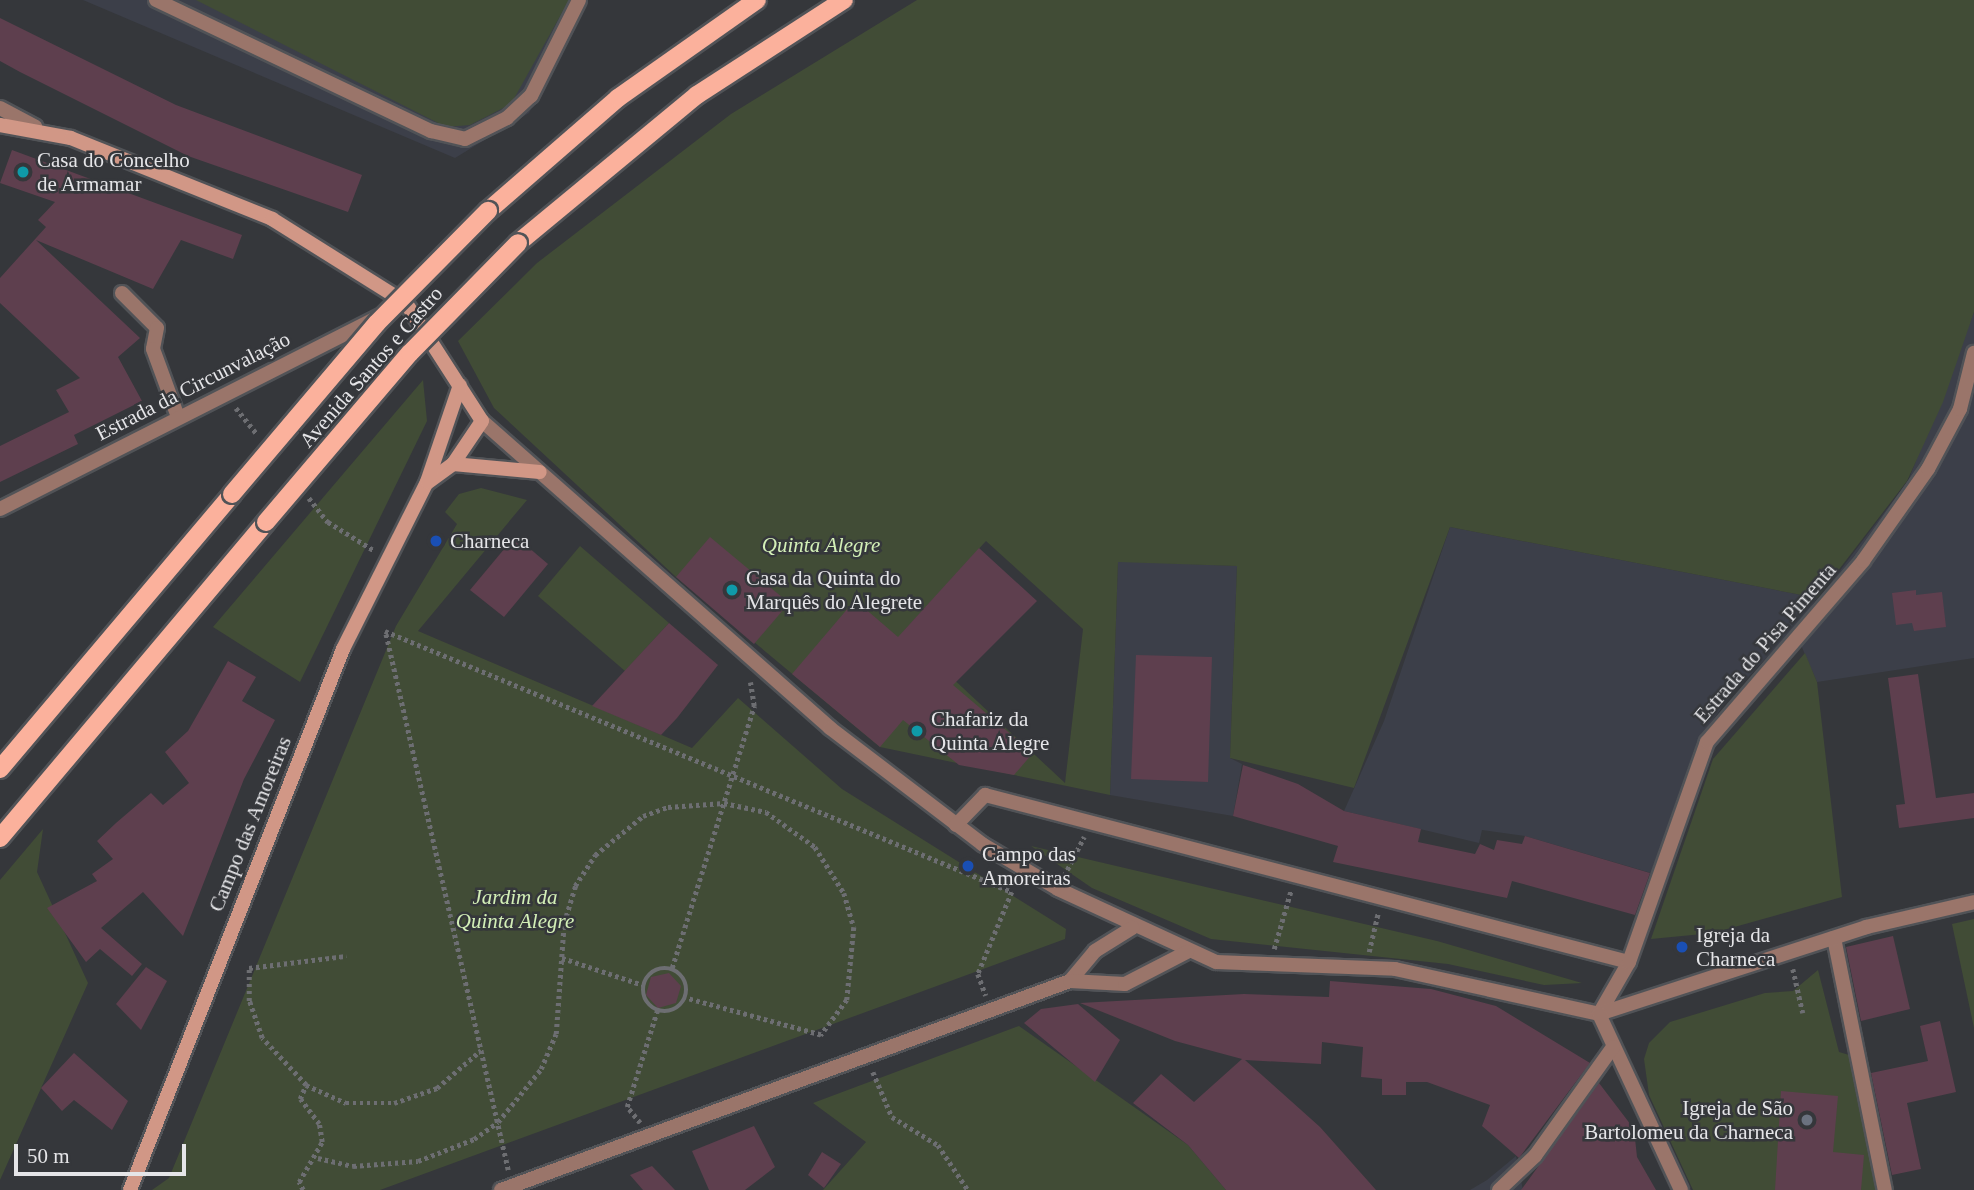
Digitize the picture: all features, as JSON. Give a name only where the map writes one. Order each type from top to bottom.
[{"type":"main road","name":"Avenida Santos e Castro","points":[[0,769],[377,323],[488,211],[632,88],[757,0]]},
{"type":"main road","name":"Avenida Santos e Castro","points":[[0,838],[410,353],[518,243],[674,112],[841,2]]},
{"type":"street","points":[[156,0],[430,131],[465,139],[507,118],[531,96],[579,0]]},
{"type":"street","points":[[0,108],[35,127],[272,219],[406,303],[482,421],[820,720],[956,825],[1058,889],[1132,928],[1187,952],[1216,962],[1367,968],[1472,981],[1598,1014],[1834,938],[1974,902]]},
{"type":"street","points":[[0,125],[35,127]]},
{"type":"street","points":[[122,293],[157,328],[153,349],[178,417]]},
{"type":"street","name":"Estrada da Circunvalação","points":[[0,509],[406,303]]},
{"type":"street","name":"Estrada do Pisa Pimenta","points":[[1598,1014],[1629,962],[1707,742],[1863,561],[1928,469],[1961,409],[1974,352]]},
{"type":"street","name":"Campo das Amoreiras","points":[[130,1190],[343,649],[427,482],[460,385]]},
{"type":"street","name":"Campo das Amoreiras","points":[[427,482],[453,464],[482,421]]},
{"type":"street","points":[[453,464],[540,472]]},
{"type":"street","points":[[956,825],[985,794],[1629,962]]},
{"type":"street","points":[[1070,981],[1095,951],[1132,928]]},
{"type":"street","points":[[1834,938],[1885,1190]]},
{"type":"street","points":[[506,1188],[1070,981],[1125,984],[1187,952]]},
{"type":"street","points":[[1598,1014],[1681,1190]]},
{"type":"street","points":[[1499,1190],[1535,1156],[1613,1047]]},
{"type":"path","points":[[506,1188],[498,1122],[385,631],[1012,892],[978,974],[990,1010]]},
{"type":"path","points":[[671,968],[754,706]]},
{"type":"path","points":[[318,1158],[354,1166],[418,1161],[474,1139],[498,1122],[529,1087],[556,1034],[562,957],[575,886],[595,855],[643,816],[685,804],[724,803],[766,812],[815,847],[844,893],[855,964],[847,1000],[821,1035],[686,998]]},
{"type":"path","points":[[1058,889],[1091,823]]},
{"type":"path","points":[[1272,964],[1296,876]]},
{"type":"path","points":[[1367,968],[1382,898]]},
{"type":"path","points":[[1789,953],[1803,1013]]},
{"type":"path","points":[[346,957],[249,968],[249,1001],[262,1038],[306,1085],[346,1103],[394,1103],[437,1088],[482,1049]]},
{"type":"path","points":[[562,957],[643,985]]},
{"type":"path","points":[[671,968],[685,980],[686,998],[676,1009],[657,1011],[644,999],[643,985],[654,970],[671,968]]},
{"type":"path","points":[[649,1135],[626,1107],[657,1011]]},
{"type":"path","points":[[865,1055],[892,1117],[938,1145],[968,1190]]},
{"type":"path","points":[[303,1190],[299,1182],[318,1158],[319,1124],[300,1100],[306,1085]]},
{"type":"shaded area","points":[[83,0],[587,0],[529,113],[455,158]]},
{"type":"shaded area","points":[[1974,312],[1974,658],[1817,682],[1794,629],[1731,695],[1697,742],[1651,873],[1525,836],[1482,830],[1479,843],[1344,811],[1384,721],[1450,527],[1817,598],[1801,622],[1908,481]]},
{"type":"shaded area","points":[[1118,561],[1237,566],[1230,758],[1242,764],[1233,816],[1110,795]]},
{"type":"shaded area","points":[[1516,1156],[1523,1190],[1470,1190],[1487,1180]]},
{"type":"green space","points":[[196,0],[569,0],[511,104],[470,125],[446,127]]},
{"type":"green space","name":"Quinta Alegre","points":[[917,0],[1974,0],[1974,312],[1943,402],[1907,481],[1817,598],[1450,527],[1354,788],[1230,758],[1237,566],[1118,562],[1110,795],[880,747],[676,577],[494,408],[458,341],[537,263],[731,114]],"holes":[[[986,541],[1083,629],[1065,783],[903,632]]]},
{"type":"green space","points":[[423,380],[427,421],[300,682],[213,627]]},
{"type":"green space","name":"Jardim da Quinta Alegre","points":[[481,488],[527,500],[418,631],[692,748],[738,698],[842,789],[1066,929],[1065,939],[380,1190],[152,1190],[169,1178],[396,626],[457,524],[445,512],[459,494]]},
{"type":"green space","points":[[580,546],[669,623],[625,671],[538,596]]},
{"type":"green space","points":[[1805,653],[1817,682],[1842,897],[1713,933],[1651,939],[1713,759]]},
{"type":"green space","points":[[43,829],[37,872],[88,983],[0,1180],[0,880]]},
{"type":"green space","points":[[1031,846],[1437,941],[1582,983],[1544,985],[1448,964],[1211,939],[1092,888]]},
{"type":"green space","points":[[1974,919],[1974,1028],[1952,924]]},
{"type":"green space","points":[[1818,970],[1839,1052],[1856,1057],[1876,1190],[1693,1190],[1649,1095],[1644,1059],[1649,1043],[1670,1022],[1765,993],[1793,991]]},
{"type":"green space","points":[[1019,1026],[1188,1145],[1226,1190],[823,1190],[866,1142],[813,1103]]},
{"type":"building","points":[[0,18],[176,105],[362,175],[348,212],[188,156],[0,61]]},
{"type":"building","points":[[12,150],[242,235],[233,259],[181,240],[153,289],[36,240],[140,338],[118,357],[142,401],[74,435],[78,444],[0,482],[0,446],[69,412],[56,390],[80,378],[0,303],[0,278],[46,227],[38,220],[55,202],[0,183]]},
{"type":"building","points":[[515,536],[548,564],[504,617],[470,590]]},
{"type":"building","name":"Casa da Quinta do Marquês do Alegrete","points":[[710,537],[789,603],[754,644],[676,577]]},
{"type":"building","points":[[979,548],[1037,601],[953,685],[1033,753],[1014,775],[959,765],[903,720],[880,747],[792,674],[855,600],[898,637]]},
{"type":"building","points":[[1916,590],[1916,595],[1942,592],[1946,627],[1914,631],[1912,623],[1896,625],[1892,593]]},
{"type":"building","points":[[669,623],[718,665],[677,718],[661,735],[592,706]]},
{"type":"building","points":[[1136,655],[1212,657],[1208,782],[1131,779]]},
{"type":"building","points":[[228,661],[256,677],[242,701],[275,720],[244,779],[183,936],[143,892],[101,928],[142,964],[132,976],[100,949],[86,962],[47,908],[97,881],[92,874],[113,859],[97,841],[116,823],[151,793],[163,805],[189,783],[165,752],[188,731]]},
{"type":"building","points":[[1918,674],[1936,798],[1974,793],[1974,818],[1899,828],[1896,805],[1905,804],[1888,678]]},
{"type":"building","points":[[1243,765],[1298,784],[1344,811],[1421,829],[1418,842],[1475,854],[1480,844],[1494,850],[1497,840],[1522,844],[1525,836],[1650,873],[1635,915],[1512,881],[1507,898],[1333,862],[1338,846],[1233,816]]},
{"type":"building","points":[[1893,936],[1910,1009],[1861,1021],[1846,947]]},
{"type":"building","points":[[146,967],[167,981],[141,1030],[116,1004]]},
{"type":"building","points":[[669,973],[681,986],[676,1003],[658,1008],[646,995],[651,977]]},
{"type":"building","points":[[1330,981],[1431,989],[1496,1006],[1590,1063],[1519,1158],[1482,1126],[1490,1105],[1427,1082],[1406,1082],[1406,1095],[1382,1095],[1382,1079],[1361,1077],[1363,1047],[1322,1042],[1321,1064],[1245,1060],[1320,1127],[1376,1190],[1226,1190],[1188,1145],[1133,1103],[1161,1074],[1194,1102],[1242,1059],[1175,1041],[1080,1003],[1244,994],[1329,997]]},
{"type":"building","points":[[1078,1004],[1120,1040],[1095,1082],[1024,1023],[1041,1009]]},
{"type":"building","points":[[1940,1021],[1956,1092],[1907,1103],[1921,1169],[1892,1175],[1871,1073],[1928,1061],[1920,1026]]},
{"type":"building","points":[[74,1053],[128,1101],[112,1130],[74,1100],[62,1111],[41,1088]]},
{"type":"building","points":[[1599,1083],[1634,1129],[1637,1157],[1656,1190],[1521,1190]]},
{"type":"building","name":"Igreja de São Bartolomeu da Charneca","points":[[1781,1091],[1838,1096],[1833,1152],[1864,1155],[1861,1190],[1775,1190]]},
{"type":"building","points":[[754,1126],[775,1167],[745,1190],[709,1190],[692,1151]]},
{"type":"building","points":[[822,1152],[841,1164],[824,1188],[808,1175]]},
{"type":"building","points":[[652,1166],[675,1190],[643,1190],[630,1175]]},
{"type":"place","name":"Casa do Concelho de Armamar","points":[[23,172]]},
{"type":"place","name":"Charneca","points":[[436,541]]},
{"type":"place","name":"Casa da Quinta do Marquês do Alegrete","points":[[732,590]]},
{"type":"place","name":"Chafariz da Quinta Alegre","points":[[917,731]]},
{"type":"place","name":"Campo das Amoreiras","points":[[968,866]]},
{"type":"place","name":"Igreja da Charneca","points":[[1682,947]]},
{"type":"place","name":"Igreja de São Bartolomeu da Charneca","points":[[1807,1120]]}]
